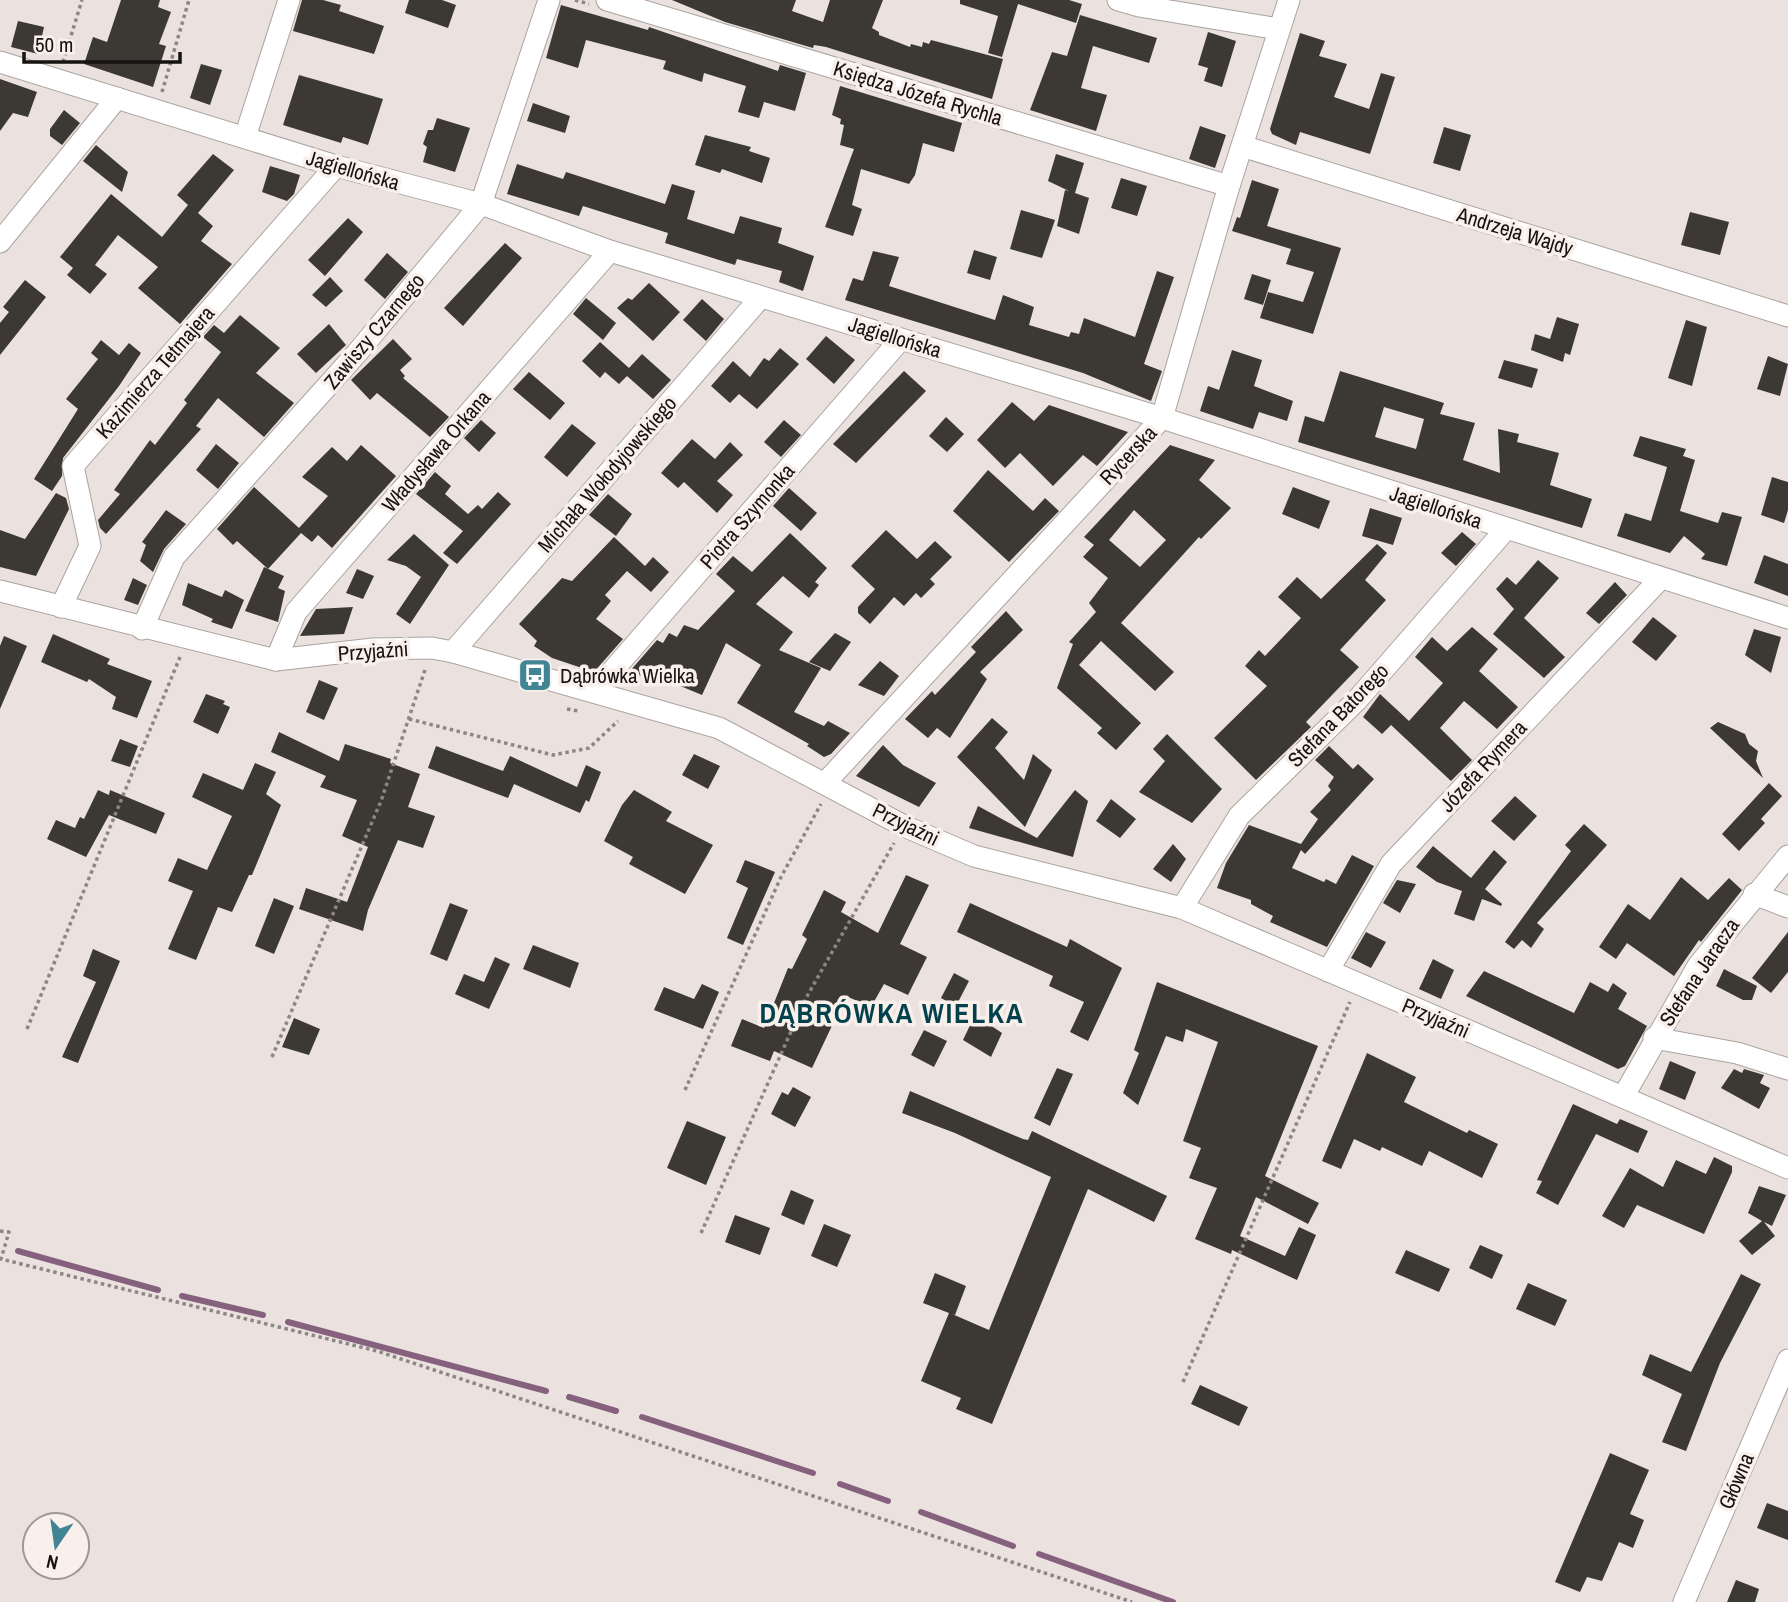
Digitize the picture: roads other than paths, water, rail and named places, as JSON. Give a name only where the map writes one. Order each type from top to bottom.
[{"type":"street","points":[[245,137],[289,0]]},
{"type":"street","name":"Zawiszy Czarnego","points":[[142,629],[174,557],[357,353],[481,204],[549,0]]},
{"type":"street","name":"Księdza Józefa Rychla","points":[[607,0],[1229,186]]},
{"type":"street","points":[[1118,0],[1279,29]]},
{"type":"street","name":"Rycerska","points":[[822,792],[1162,418],[1229,186],[1289,0]]},
{"type":"street","name":"Jagiellońska","points":[[0,62],[64,71],[117,98],[164,101],[245,137],[336,166],[481,204],[610,251],[1162,418],[1788,618]]},
{"type":"street","points":[[0,242],[117,98]]},
{"type":"street","name":"Andrzeja Wajdy","points":[[1242,146],[1788,316]]},
{"type":"street","name":"Kazimierza Tetmajera","points":[[61,607],[90,546],[73,466],[336,166]]},
{"type":"street","name":"Władysława Orkana","points":[[276,660],[296,612],[610,251]]},
{"type":"street","name":"Michała Wołodyjowskiego","points":[[443,650],[761,297]]},
{"type":"street","name":"Piotra Szymonka","points":[[594,692],[901,339]]},
{"type":"street","name":"Stefana Batorego","points":[[1182,908],[1239,816],[1357,699],[1506,529]]},
{"type":"street","name":"Józefa Rymera","points":[[1328,971],[1391,864],[1661,578]]},
{"type":"street","name":"Przyjaźni","points":[[0,591],[142,629],[276,660],[373,649],[443,650],[719,728],[822,792],[974,856],[1182,908],[1788,1168]]},
{"type":"street","name":"Stefana Jaracza","points":[[1623,1097],[1654,1038],[1698,966],[1754,894],[1788,856]]},
{"type":"street","points":[[1754,894],[1788,907]]},
{"type":"street","points":[[1654,1038],[1737,1053],[1788,1069]]},
{"type":"street","name":"Główna","points":[[1684,1602],[1788,1360]]},
{"type":"waterway","points":[[18,1251],[158,1290]]},
{"type":"waterway","points":[[182,1296],[263,1315]]},
{"type":"waterway","points":[[288,1322],[546,1391]]},
{"type":"waterway","points":[[569,1397],[616,1411]]},
{"type":"waterway","points":[[642,1417],[813,1473]]},
{"type":"waterway","points":[[840,1484],[888,1501]]},
{"type":"waterway","points":[[921,1512],[1013,1546]]},
{"type":"waterway","points":[[1039,1554],[1173,1602]]},
{"type":"place","name":"Dąbrówka Wielka","points":[[535,675]]},
{"type":"district","name":"DĄBRÓWKA WIELKA","points":[[892,1013]]}]
